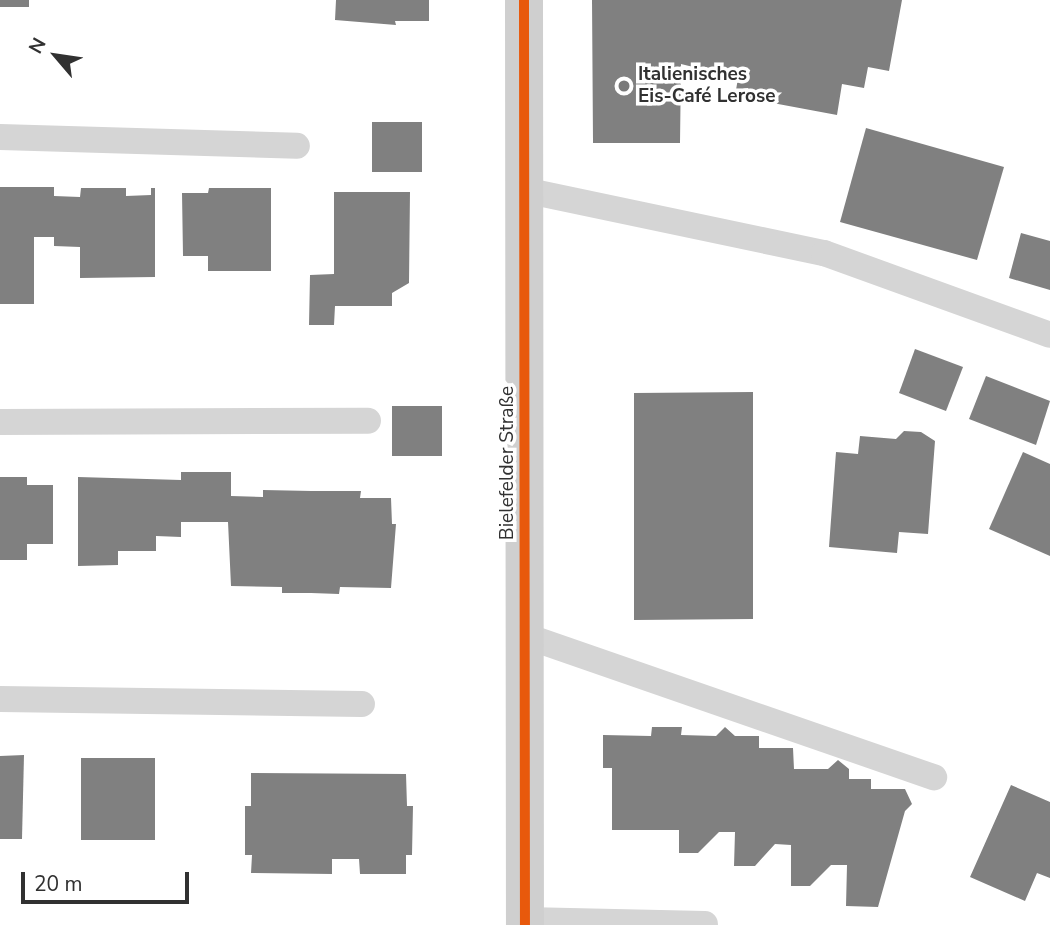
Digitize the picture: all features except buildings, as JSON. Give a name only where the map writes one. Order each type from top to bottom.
[{"type":"main road","name":"Bielefelder Straße","points":[[524,0],[524,923]]},
{"type":"lane","points":[[0,137],[297,146]]},
{"type":"lane","points":[[524,190],[824,253],[1050,335]]},
{"type":"lane","points":[[0,422],[368,421]]},
{"type":"lane","points":[[526,636],[934,777]]},
{"type":"lane","points":[[0,699],[362,705]]},
{"type":"lane","points":[[524,923],[705,924]]},
{"type":"cycle path","points":[[524,0],[525,925]]},
{"type":"place","name":"Italienisches Eis-Café Lerose","points":[[624,86]]}]
